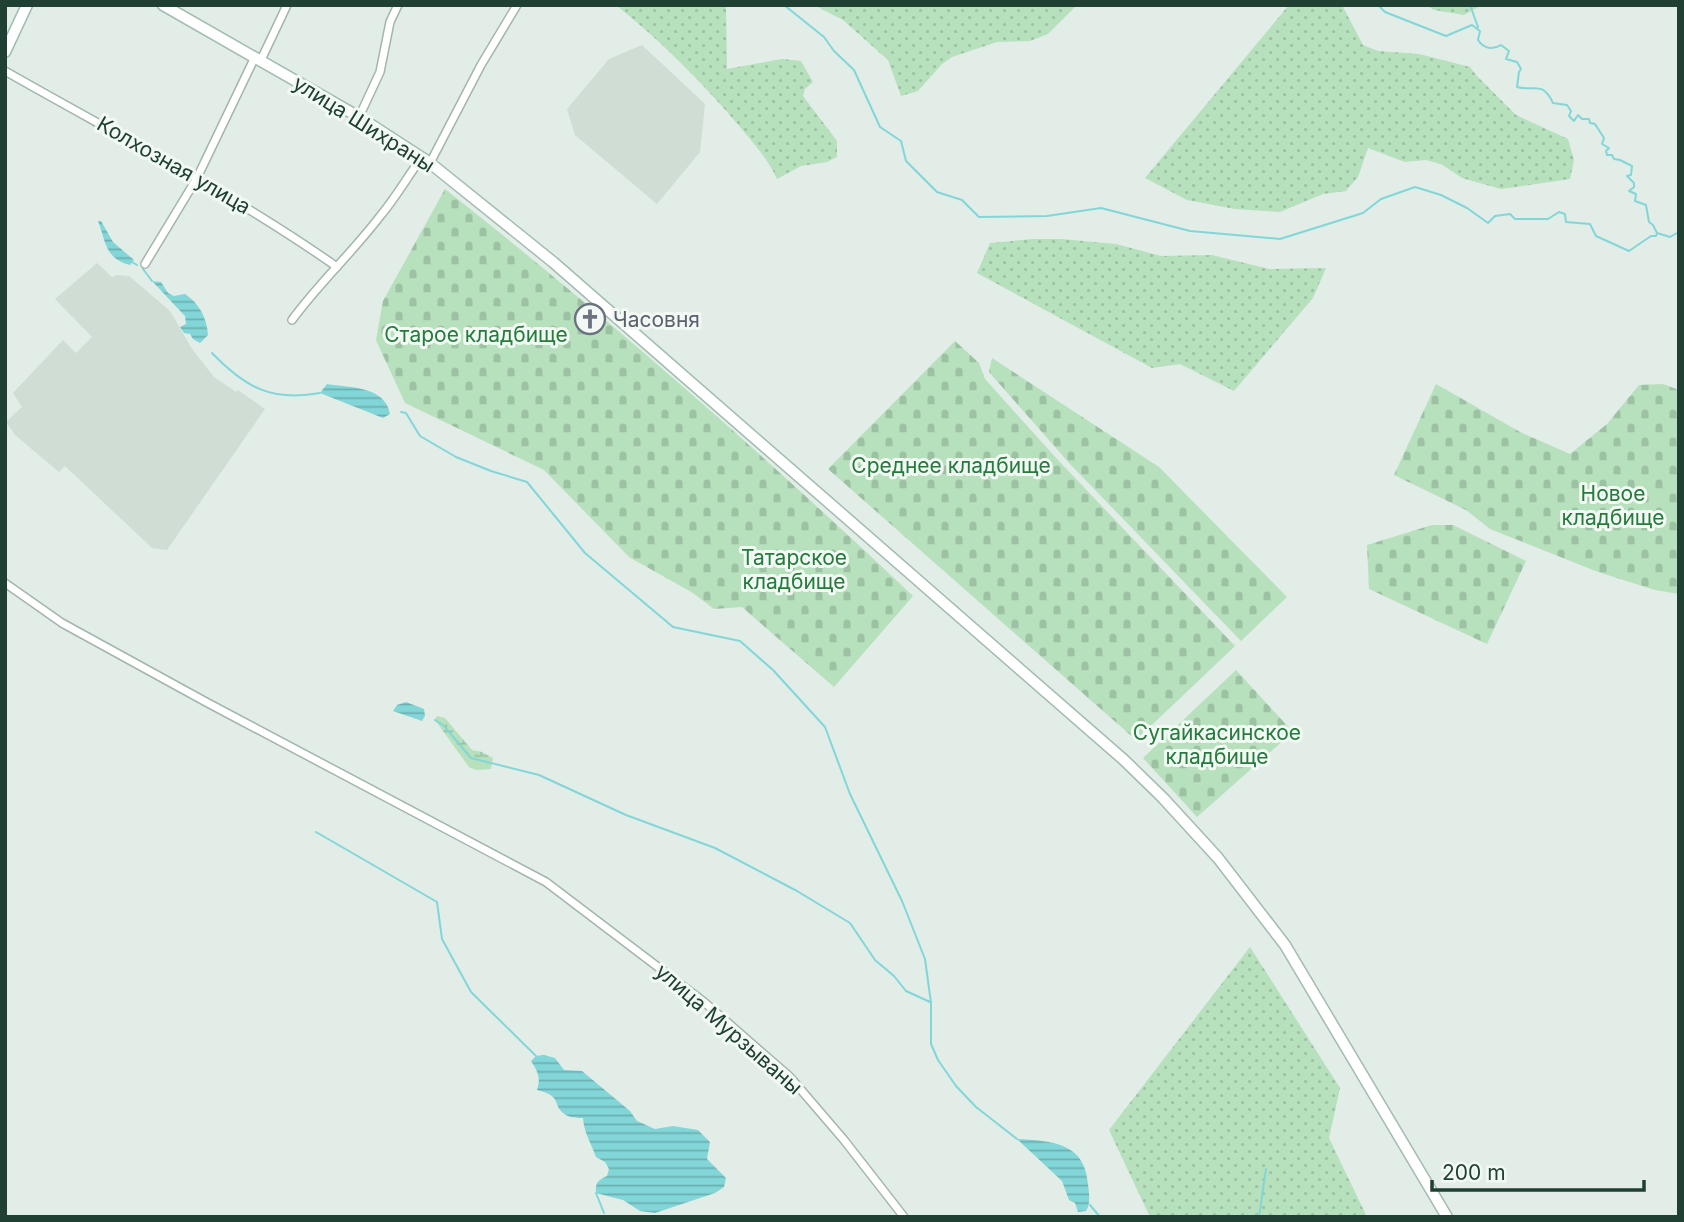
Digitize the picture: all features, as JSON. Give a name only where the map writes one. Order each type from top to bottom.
[{"type":"street","points":[[5,52],[27,5]]},
{"type":"street","name":"улица Шихраны","points":[[163,5],[359,117],[426,160],[553,262],[1114,752],[1163,798],[1218,858],[1284,945],[1447,1217]]},
{"type":"street","points":[[145,264],[197,178],[288,5]]},
{"type":"street","points":[[359,117],[380,72],[390,22],[398,5]]},
{"type":"street","points":[[292,320],[316,288],[337,267],[426,160],[517,5]]},
{"type":"street","name":"Колхозная улица","points":[[5,71],[197,178],[280,227],[337,267]]},
{"type":"street","name":"улица Мурзываны","points":[[5,583],[62,623],[546,882],[704,1002],[790,1077],[904,1217]]},
{"type":"shaded area","points":[[642,45],[705,104],[700,152],[657,204],[575,135],[567,109],[609,59]]},
{"type":"shaded area","points":[[97,263],[112,277],[129,276],[170,311],[192,349],[214,377],[265,409],[167,550],[152,548],[65,466],[59,472],[15,435],[6,422],[22,407],[13,393],[63,340],[76,353],[92,337],[55,299]]},
{"type":"green space","points":[[616,5],[726,5],[727,69],[782,59],[801,61],[813,82],[805,89],[803,96],[837,141],[837,157],[827,162],[801,166],[777,179],[760,152],[711,94],[665,48]]},
{"type":"green space","points":[[814,5],[1077,5],[1048,34],[1030,41],[997,42],[952,57],[942,64],[918,91],[901,96],[888,60],[843,20]]},
{"type":"green space","points":[[1289,5],[1342,5],[1363,45],[1378,51],[1419,54],[1470,67],[1516,115],[1568,139],[1574,160],[1570,179],[1501,189],[1462,178],[1441,164],[1426,160],[1405,162],[1368,148],[1358,177],[1346,191],[1323,194],[1280,212],[1235,209],[1187,200],[1145,178]]},
{"type":"green space","points":[[1426,5],[1482,5],[1464,15],[1434,10]]},
{"type":"green space","name":"Старое кладбище","points":[[445,189],[684,387],[913,596],[834,687],[742,607],[714,609],[693,593],[629,557],[544,470],[405,403],[376,340],[383,301]]},
{"type":"green space","points":[[1033,239],[1116,244],[1161,256],[1212,255],[1269,269],[1326,268],[1313,298],[1234,391],[1180,364],[1152,368],[977,273],[990,243]]},
{"type":"green space","name":"Среднее кладбище","points":[[955,341],[979,363],[985,379],[1057,459],[1235,646],[1136,740],[828,469]]},
{"type":"green space","points":[[992,358],[1159,467],[1287,597],[1241,641],[1070,464],[989,372]]},
{"type":"green space","name":"Новое кладбище","points":[[1436,384],[1520,432],[1570,454],[1607,424],[1639,385],[1663,384],[1679,390],[1679,594],[1655,590],[1598,572],[1490,529],[1466,510],[1394,475]]},
{"type":"green space","points":[[1432,525],[1453,525],[1526,561],[1487,644],[1369,589],[1367,545]]},
{"type":"green space","name":"Сугайкасинское кладбище","points":[[1236,670],[1293,732],[1197,817],[1143,758]]},
{"type":"green space","points":[[437,716],[445,718],[472,750],[493,758],[491,769],[476,770],[469,767],[435,720]]},
{"type":"green space","points":[[1250,947],[1340,1088],[1329,1138],[1367,1217],[1150,1217],[1109,1130]]},
{"type":"water","points":[[98,221],[101,221],[113,242],[134,260],[130,265],[121,262],[111,253]]},
{"type":"water","points":[[152,281],[161,282],[168,293],[174,296],[185,294],[198,306],[208,335],[200,343],[190,334],[184,333],[180,327],[186,324],[185,316]]},
{"type":"water","points":[[327,384],[374,393],[387,405],[390,414],[383,418],[320,393]]},
{"type":"water","points":[[406,702],[424,709],[425,716],[422,721],[393,711],[397,705]]},
{"type":"water","points":[[536,1056],[555,1058],[564,1070],[582,1071],[630,1111],[637,1121],[655,1129],[673,1126],[698,1130],[710,1142],[707,1159],[726,1178],[724,1187],[715,1193],[655,1213],[640,1211],[623,1200],[596,1193],[598,1182],[607,1176],[609,1169],[605,1162],[596,1157],[583,1118],[566,1115],[551,1095],[537,1090],[538,1075],[531,1061]]},
{"type":"water","points":[[1017,1139],[1054,1143],[1073,1152],[1085,1170],[1089,1198],[1086,1211],[1078,1212],[1075,1203],[1069,1200],[1062,1181]]},
{"type":"waterway","points":[[784,5],[824,37],[854,70],[880,127],[901,141],[906,161],[937,192],[962,200],[979,217],[1047,216],[1101,208],[1190,231],[1280,239],[1363,213],[1381,199],[1415,187],[1441,195],[1467,208],[1488,223],[1495,216],[1510,214],[1515,219],[1548,219],[1559,212],[1565,214],[1566,222],[1590,224],[1596,236],[1629,251],[1657,233],[1670,237],[1679,232]]},
{"type":"waterway","points":[[1378,5],[1385,12],[1446,36],[1472,25],[1480,31],[1478,40],[1483,45],[1492,48],[1501,45],[1509,51],[1506,59],[1517,62],[1521,69],[1517,87],[1541,89],[1553,103],[1567,105],[1571,111],[1569,116],[1574,121],[1578,115],[1582,119],[1589,119],[1604,138],[1602,144],[1609,148],[1607,155],[1632,166],[1631,175],[1627,176],[1634,183],[1634,187],[1629,191],[1636,194],[1635,201],[1646,205],[1649,222],[1657,233]]},
{"type":"waterway","points":[[1470,5],[1478,27]]},
{"type":"waterway","points":[[132,262],[137,265]]},
{"type":"waterway","points":[[143,269],[152,281]]},
{"type":"waterway","points":[[212,353],[236,375],[260,389],[287,395],[320,393]]},
{"type":"waterway","points":[[401,412],[406,413],[420,436],[456,457],[527,482],[585,553],[673,627],[740,641],[773,670],[825,727],[850,794],[902,901],[925,959],[931,1003],[931,1044],[938,1060],[956,1086],[976,1107],[1017,1139]]},
{"type":"waterway","points":[[435,720],[444,726],[471,758],[539,775],[626,815],[715,848],[797,891],[850,923],[875,960],[894,976],[906,991],[930,1002]]},
{"type":"waterway","points":[[316,832],[437,902],[442,939],[471,992],[536,1056]]},
{"type":"waterway","points":[[1259,1217],[1266,1169]]},
{"type":"waterway","points":[[596,1193],[604,1213]]},
{"type":"waterway","points":[[1090,1205],[1100,1217]]},
{"type":"place","name":"Часовня","points":[[590,319]]},
{"type":"park label","name":"Татарское кладбище","points":[[794,569]]}]
